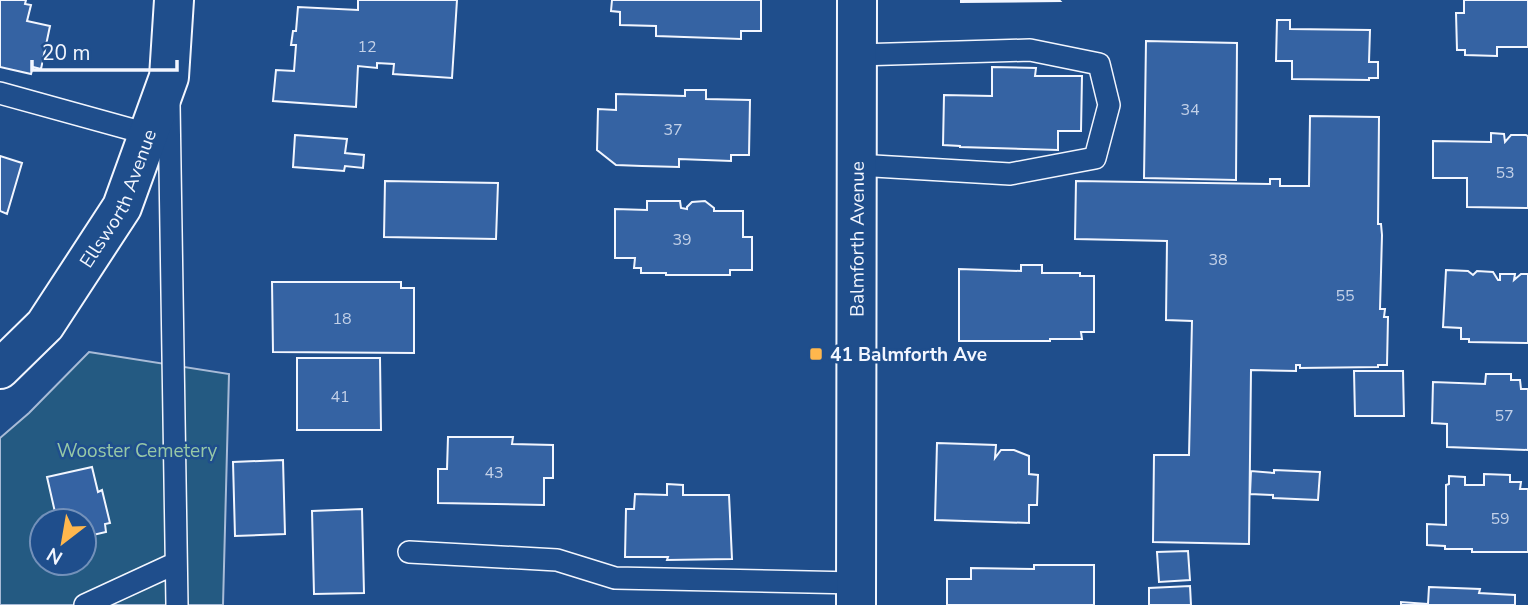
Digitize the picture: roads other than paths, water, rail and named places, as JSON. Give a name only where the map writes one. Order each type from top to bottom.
[{"type":"street","name":"Ellsworth Avenue","points":[[0,369],[45,325],[122,207],[169,77],[174,0]]},
{"type":"street","name":"Balmforth Avenue","points":[[856,594],[857,0]]},
{"type":"lane","points":[[857,55],[1030,50],[1099,64],[1109,106],[1095,158],[1010,174],[857,165]]},
{"type":"lane","points":[[169,77],[177,605]]},
{"type":"lane","points":[[0,93],[148,134]]},
{"type":"lane","points":[[409,552],[557,560],[615,579],[856,594]]},
{"type":"lane","points":[[85,605],[176,562]]},
{"type":"place","name":"41 Balmforth Ave","points":[[816,354]]},
{"type":"park label","name":"Wooster Cemetery","points":[[137,450]]}]
